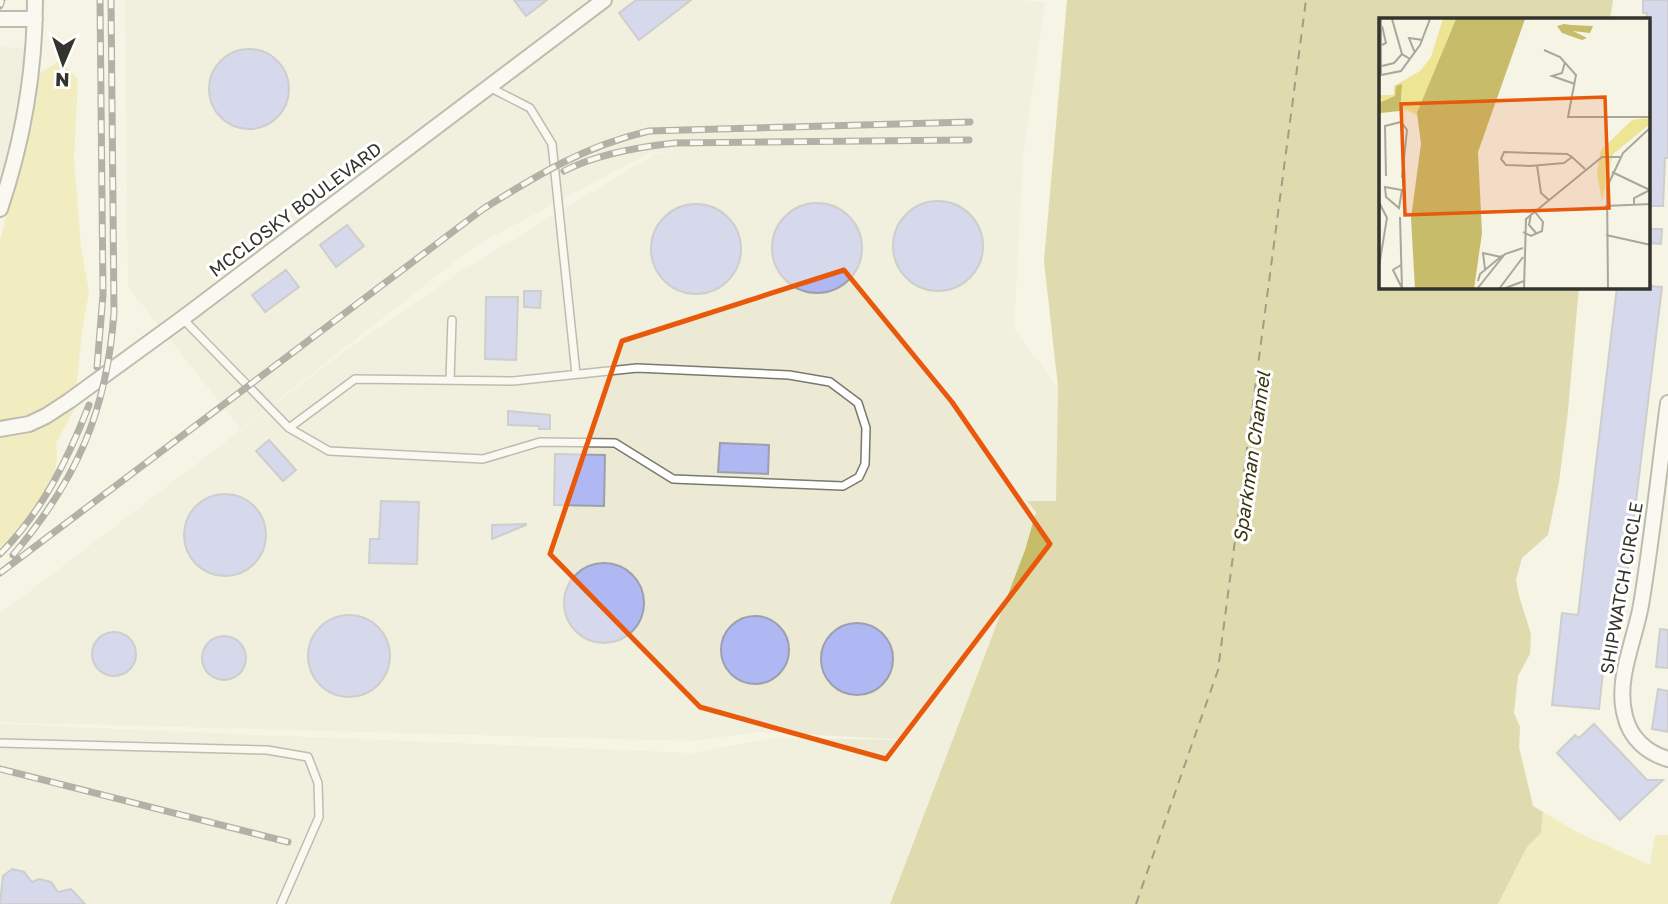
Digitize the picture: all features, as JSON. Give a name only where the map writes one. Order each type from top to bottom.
[{"type":"street","points":[[0,209],[12,176],[26,117],[33,64],[35,0]]},
{"type":"street","name":"MCCLOSKY BOULEVARD","points":[[0,429],[29,424],[46,416],[183,318],[604,0]]},
{"type":"street","points":[[0,19],[35,19]]},
{"type":"street","name":"SHIPWATCH CIRCLE","points":[[1668,404],[1664,468],[1640,607],[1628,659],[1623,704],[1629,727],[1639,743],[1668,759]]},
{"type":"lane","points":[[489,87],[530,108],[552,144],[576,374]]},
{"type":"lane","points":[[183,318],[289,428],[329,450],[484,459],[540,442],[615,443],[674,479],[843,486],[859,477],[865,464],[866,428],[858,403],[830,382],[789,375],[637,368],[513,381],[355,379],[289,428]]},
{"type":"lane","points":[[450,380],[452,320]]},
{"type":"lane","points":[[0,743],[267,750],[308,757],[318,783],[319,817],[281,904]]},
{"type":"highlighted area","points":[[844,270],[952,402],[1050,544],[886,759],[700,707],[550,554],[622,341]]},
{"type":"shaded area","points":[[125,0],[1045,2],[1023,157],[1014,329],[1058,387],[1056,502],[1028,501],[1036,512],[1025,550],[890,904],[0,904],[0,724],[692,753],[773,738],[913,740],[757,732],[694,741],[0,722],[0,614],[338,356],[461,271],[655,154],[676,153],[651,152],[475,246],[241,429],[128,287]]},
{"type":"shaded area","points":[[0,47],[28,48],[0,190]]},
{"type":"shaded area","points":[[60,60],[78,79],[74,158],[81,247],[89,292],[74,410],[56,443],[55,475],[27,528],[0,556],[0,240],[36,102],[39,74]]},
{"type":"shaded area","points":[[1543,812],[1577,832],[1650,865],[1655,835],[1668,835],[1668,904],[1498,904],[1527,847],[1541,833]]},
{"type":"water","name":"Sparkman Channel","points":[[1067,0],[1613,0],[1610,18],[1379,18],[1379,289],[1579,289],[1568,411],[1559,482],[1548,535],[1522,558],[1516,580],[1531,634],[1530,654],[1518,676],[1514,713],[1520,727],[1519,747],[1533,806],[1543,812],[1541,833],[1527,847],[1498,904],[890,904],[1025,550],[1036,512],[1027,501],[1056,501],[1058,387],[1044,261]]},
{"type":"building","points":[[514,0],[547,0],[526,16]]},
{"type":"building","points":[[636,0],[691,0],[639,40],[619,13]]},
{"type":"building","points":[[1643,0],[1668,0],[1668,158],[1665,158],[1663,206],[1650,206],[1650,18],[1646,18],[1647,13],[1643,13]]},
{"type":"building","points":[[249,49],[264,52],[277,61],[286,74],[289,89],[286,104],[277,117],[264,126],[249,129],[234,126],[221,117],[212,104],[209,89],[212,74],[221,61],[234,52]]},
{"type":"building","points":[[938,201],[955,204],[970,214],[980,229],[983,246],[980,263],[970,278],[955,288],[938,291],[921,288],[906,278],[896,263],[893,246],[896,229],[906,214],[921,204]]},
{"type":"building","points":[[817,203],[834,206],[849,216],[859,231],[862,248],[859,265],[849,280],[834,290],[817,293],[800,290],[785,280],[775,265],[772,248],[775,231],[785,216],[800,206]]},
{"type":"building","points":[[696,204],[713,207],[728,217],[738,232],[741,249],[738,266],[728,281],[713,291],[696,294],[679,291],[664,281],[654,266],[651,249],[654,232],[664,217],[679,207]]},
{"type":"building","points":[[347,225],[364,246],[336,267],[320,245]]},
{"type":"building","points":[[1650,229],[1662,229],[1661,244],[1650,243]]},
{"type":"building","points":[[286,270],[299,287],[265,312],[252,295]]},
{"type":"building","points":[[1662,287],[1623,608],[1610,606],[1599,709],[1552,705],[1562,613],[1578,615],[1617,289]]},
{"type":"building","points":[[524,291],[541,291],[540,308],[524,307]]},
{"type":"building","points":[[486,297],[518,297],[516,360],[485,359]]},
{"type":"building","points":[[508,411],[550,415],[550,429],[508,425]]},
{"type":"building","points":[[269,440],[296,470],[283,481],[256,451]]},
{"type":"building","points":[[720,443],[769,445],[768,474],[718,472]]},
{"type":"building","points":[[555,454],[605,455],[604,506],[554,505]]},
{"type":"building","points":[[225,494],[241,497],[254,506],[263,519],[266,535],[263,551],[254,564],[241,573],[225,576],[209,573],[196,564],[187,551],[184,535],[187,519],[196,506],[209,497]]},
{"type":"building","points":[[381,501],[419,502],[417,564],[369,563],[370,539],[379,539]]},
{"type":"building","points":[[492,525],[526,525],[492,539]]},
{"type":"building","points":[[604,563],[619,566],[632,575],[641,588],[644,603],[641,618],[632,631],[619,640],[604,643],[589,640],[576,631],[567,618],[564,603],[567,588],[576,575],[589,566]]},
{"type":"building","points":[[349,615],[365,618],[378,627],[387,640],[390,656],[387,672],[378,685],[365,694],[349,697],[333,694],[320,685],[311,672],[308,656],[311,640],[320,627],[333,618]]},
{"type":"building","points":[[755,616],[768,619],[779,626],[786,637],[789,650],[786,663],[779,674],[768,681],[755,684],[742,681],[731,674],[724,663],[721,650],[724,637],[731,626],[742,619]]},
{"type":"building","points":[[864,623],[883,633],[891,645],[891,673],[883,685],[871,693],[850,695],[831,685],[823,673],[821,652],[831,633],[843,625]]},
{"type":"building","points":[[1660,629],[1668,630],[1668,668],[1656,667]]},
{"type":"building","points":[[114,632],[123,633],[130,638],[135,645],[135,663],[130,670],[123,675],[114,676],[105,675],[98,670],[93,663],[92,654],[93,645],[98,638],[105,633]]},
{"type":"building","points":[[224,636],[233,637],[240,642],[245,649],[245,667],[240,674],[233,679],[224,680],[215,679],[208,674],[203,667],[202,658],[203,649],[208,642],[215,637]]},
{"type":"building","points":[[1658,689],[1668,691],[1668,732],[1652,729]]},
{"type":"building","points":[[1594,724],[1647,780],[1663,780],[1620,820],[1557,753],[1575,735],[1579,738]]},
{"type":"building","points":[[12,869],[24,872],[32,882],[39,879],[51,882],[58,892],[71,889],[85,904],[0,904],[3,876]]},
{"type":"ferry route","points":[[1136,904],[1218,670],[1306,0]]},
{"type":"railway","points":[[0,6],[2,0]]},
{"type":"railway","points":[[97,367],[103,295],[100,0]]},
{"type":"railway","points":[[13,555],[55,499],[85,442],[96,413],[110,348],[114,312],[111,0]]},
{"type":"railway","points":[[0,573],[483,209],[583,153],[649,131],[970,122]]},
{"type":"railway","points":[[564,171],[618,152],[675,143],[969,140]]},
{"type":"railway","points":[[0,554],[41,503],[72,445],[89,405]]},
{"type":"railway","points":[[0,769],[288,842]]}]
